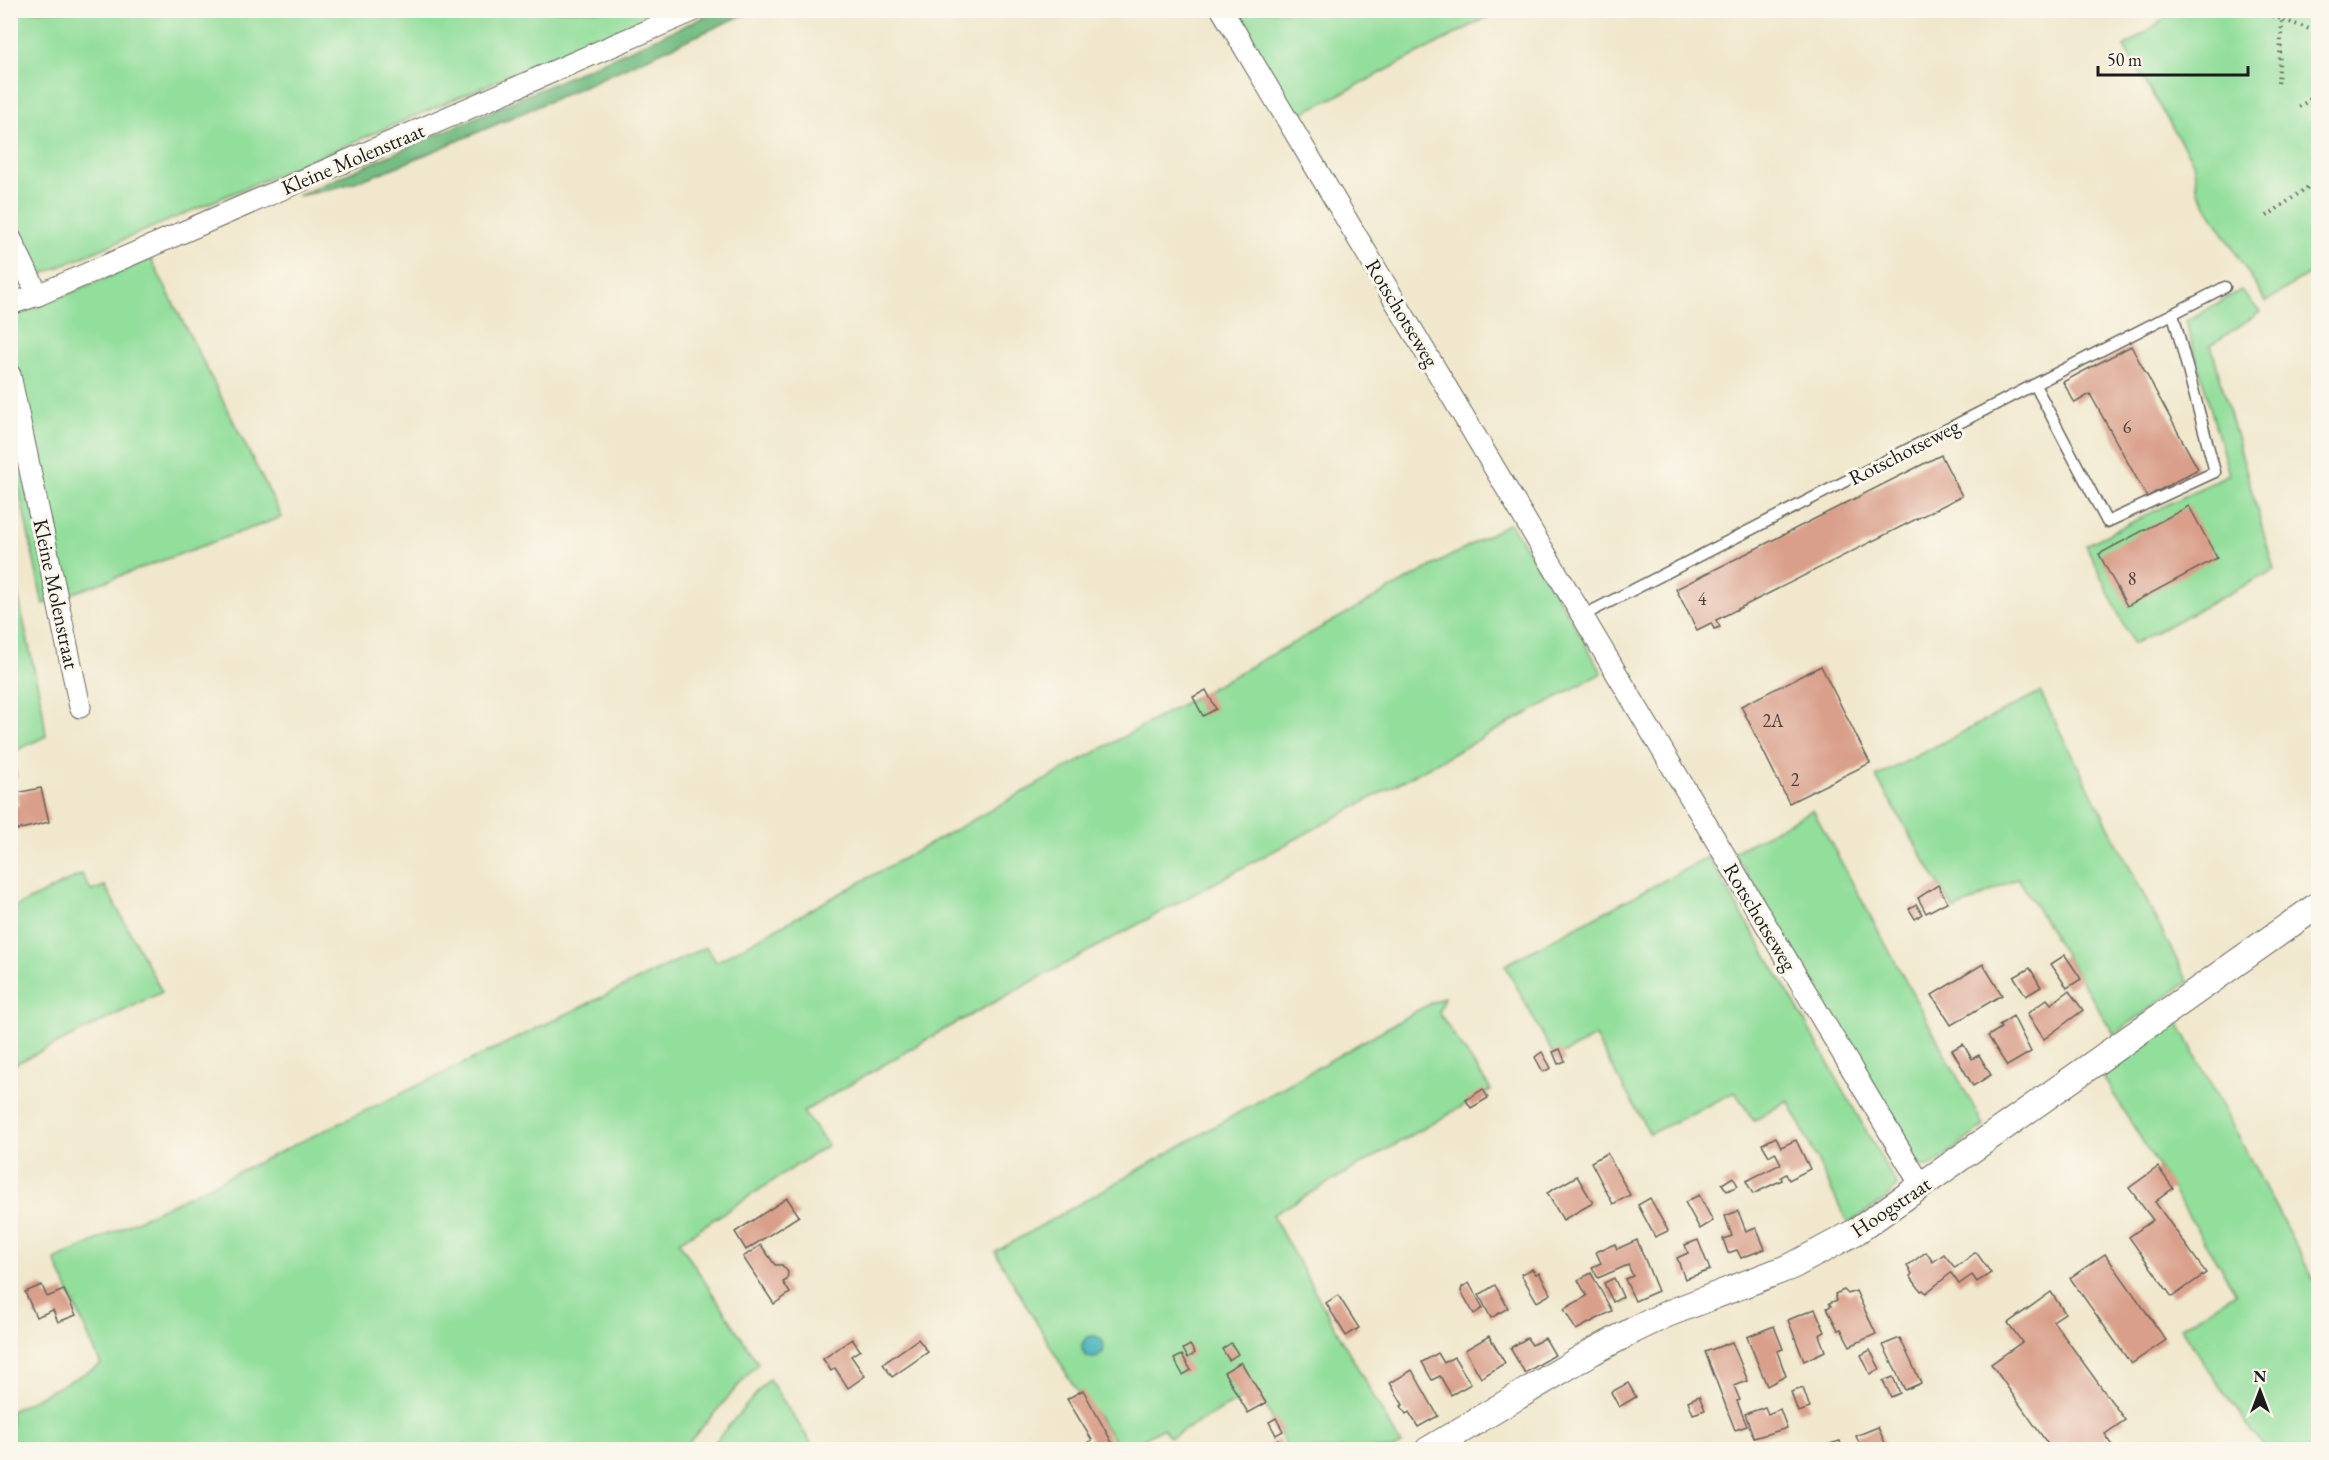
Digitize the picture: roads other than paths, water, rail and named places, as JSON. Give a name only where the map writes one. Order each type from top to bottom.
[{"type":"street","name":"Kleine Molenstraat","points":[[10,304],[38,295],[695,10]]},
{"type":"street","name":"Rotschotseweg","points":[[1222,10],[1922,1187]]},
{"type":"street","points":[[10,237],[38,295]]},
{"type":"street","name":"Kleine Molenstraat","points":[[10,375],[80,707]]},
{"type":"street","name":"Hoogstraat","points":[[1428,1449],[1592,1352],[1634,1330],[1667,1314],[1760,1279],[1818,1254],[1857,1232],[2319,905]]},
{"type":"lane","name":"Rotschotseweg","points":[[1582,616],[2225,287]]},
{"type":"lane","points":[[2035,385],[2107,522],[2215,472],[2174,314]]},
{"type":"water","points":[[1093,1336],[1101,1339],[1104,1347],[1101,1355],[1093,1358],[1085,1355],[1082,1347],[1085,1339]]}]
